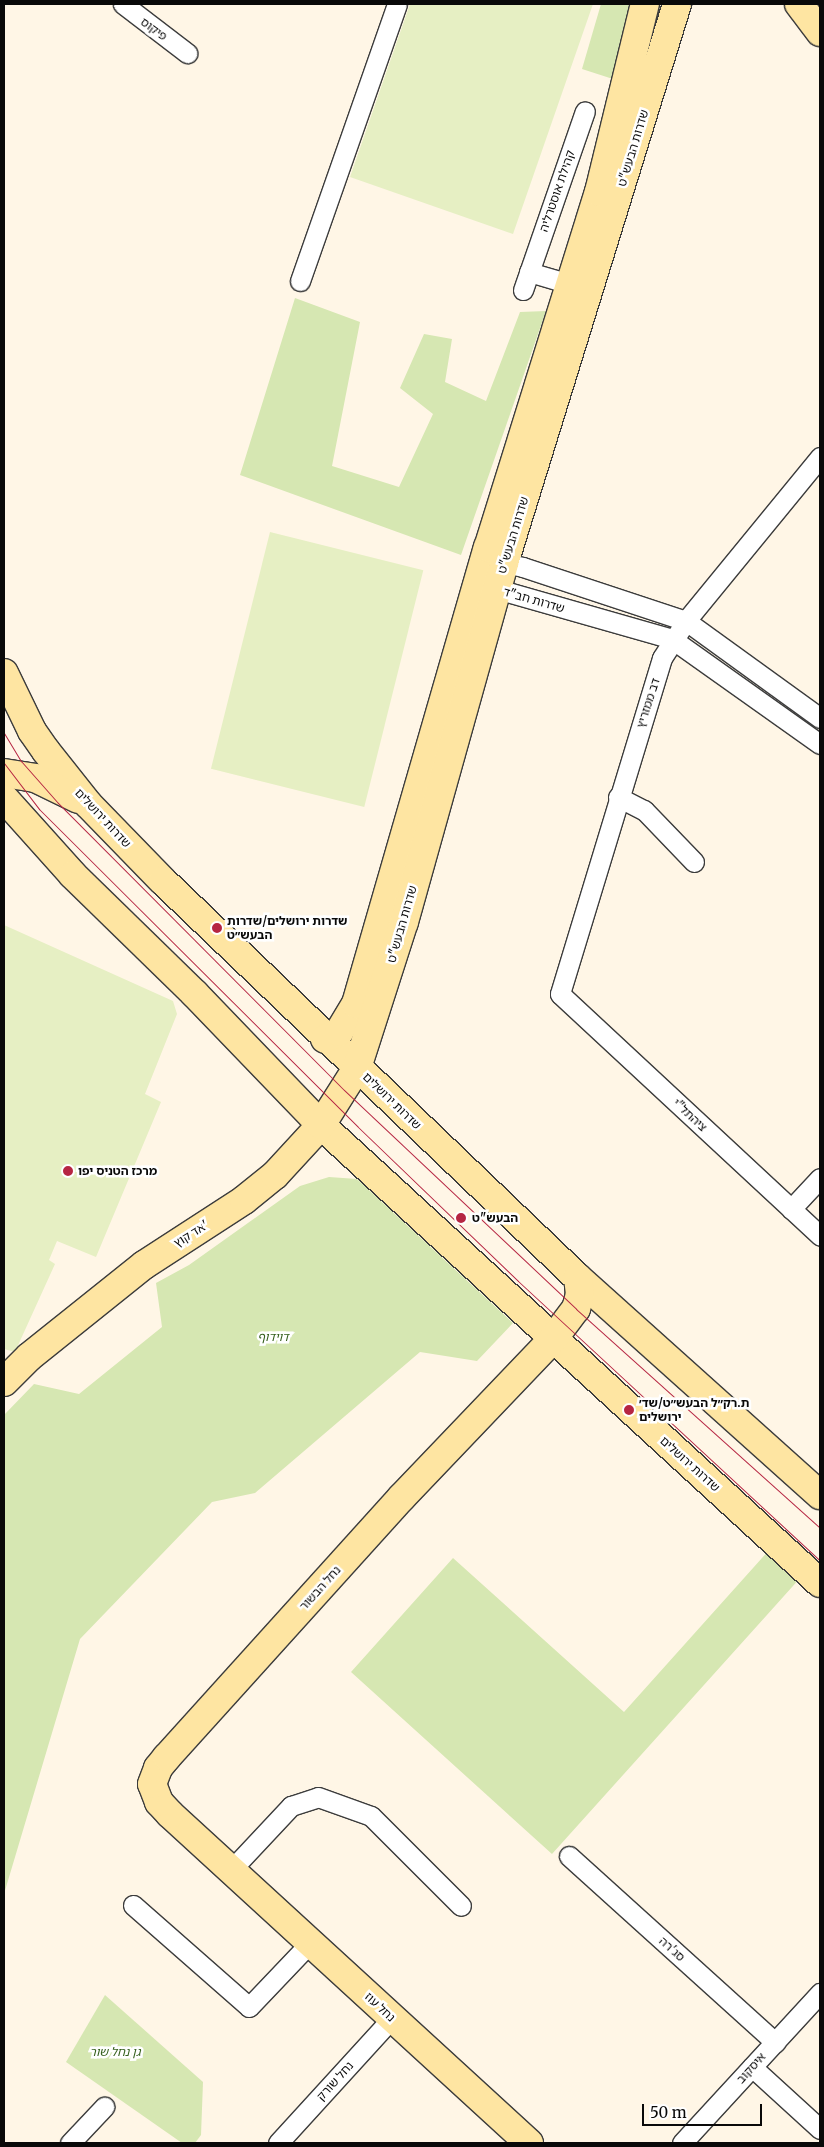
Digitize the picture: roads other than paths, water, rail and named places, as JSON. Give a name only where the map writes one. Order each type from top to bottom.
[{"type":"street","name":"פיקוס","points":[[123,4],[187,53]]},
{"type":"street","points":[[300,281],[397,4]]},
{"type":"street","name":"שדרות הבעש\"ט","points":[[357,1068],[404,922],[570,284],[599,192],[645,4]]},
{"type":"street","name":"שדרות הבעש\"ט","points":[[325,1040],[339,1032],[356,1004],[677,4]]},
{"type":"street","points":[[799,4],[820,32]]},
{"type":"street","name":"קהילת אוסטרליה","points":[[523,290],[585,111]]},
{"type":"street","points":[[529,272],[570,284]]},
{"type":"street","name":"דב ממזריץ","points":[[560,994],[618,797],[662,658],[672,639],[686,621],[820,457]]},
{"type":"street","points":[[494,575],[658,609],[686,621],[820,718]]},
{"type":"street","name":"שדרות חב\"ד","points":[[494,575],[672,639],[820,744]]},
{"type":"street","name":"שדרות ירושלים","points":[[4,673],[32,731],[88,804],[325,1040],[357,1068],[578,1278],[820,1495]]},
{"type":"street","points":[[4,773],[35,778],[88,804]]},
{"type":"street","points":[[618,797],[644,810],[694,862]]},
{"type":"street","name":"שדרות ירושלים","points":[[4,798],[67,869],[194,993],[321,1125],[820,1583]]},
{"type":"street","name":"ציהתל\"י","points":[[560,994],[820,1236]]},
{"type":"street","name":"אד קוץ'","points":[[4,1382],[28,1357],[144,1265],[244,1200],[275,1175],[321,1125],[357,1068]]},
{"type":"street","points":[[275,1175],[316,1156],[340,1154],[355,1156]]},
{"type":"street","points":[[791,1209],[820,1178]]},
{"type":"street","name":"נחל הבשור","points":[[152,1784],[158,1768],[167,1757],[495,1397],[553,1339],[576,1309],[580,1294],[578,1278]]},
{"type":"street","name":"נחל הבשור","points":[[495,1397],[525,1340],[525,1322],[511,1301]]},
{"type":"street","name":"נחל עוז","points":[[152,1784],[159,1802],[230,1870],[529,2143]]},
{"type":"street","points":[[230,1870],[291,1806],[318,1798],[371,1816],[461,1906]]},
{"type":"street","name":"סג'רה","points":[[569,1856],[775,2042]]},
{"type":"street","points":[[133,1905],[249,2007],[310,1943]]},
{"type":"street","name":"איסקוב","points":[[682,2143],[820,1993]]},
{"type":"street","name":"נחל שורק","points":[[278,2143],[392,2018]]},
{"type":"street","points":[[752,2067],[820,2129]]},
{"type":"street","points":[[70,2143],[104,2107]]},
{"type":"tram line","points":[[4,733],[21,761],[58,803],[344,1090],[576,1309],[820,1528]]},
{"type":"tram line","points":[[4,763],[39,809],[358,1127],[518,1281],[820,1561]]},
{"type":"place","name":"שדרות ירושלים/שדרות הבעש״ט","points":[[217,928]]},
{"type":"place","name":"מרכז הטניס יפו","points":[[68,1171]]},
{"type":"place","name":"הבעש\"ט","points":[[461,1218]]},
{"type":"place","name":"ת.רק״ל הבעש״ט/שד׳ ירושלים","points":[[629,1410]]},
{"type":"park label","name":"דוידוף","points":[[273,1337]]},
{"type":"park label","name":"גן נחל שור","points":[[115,2052]]}]
